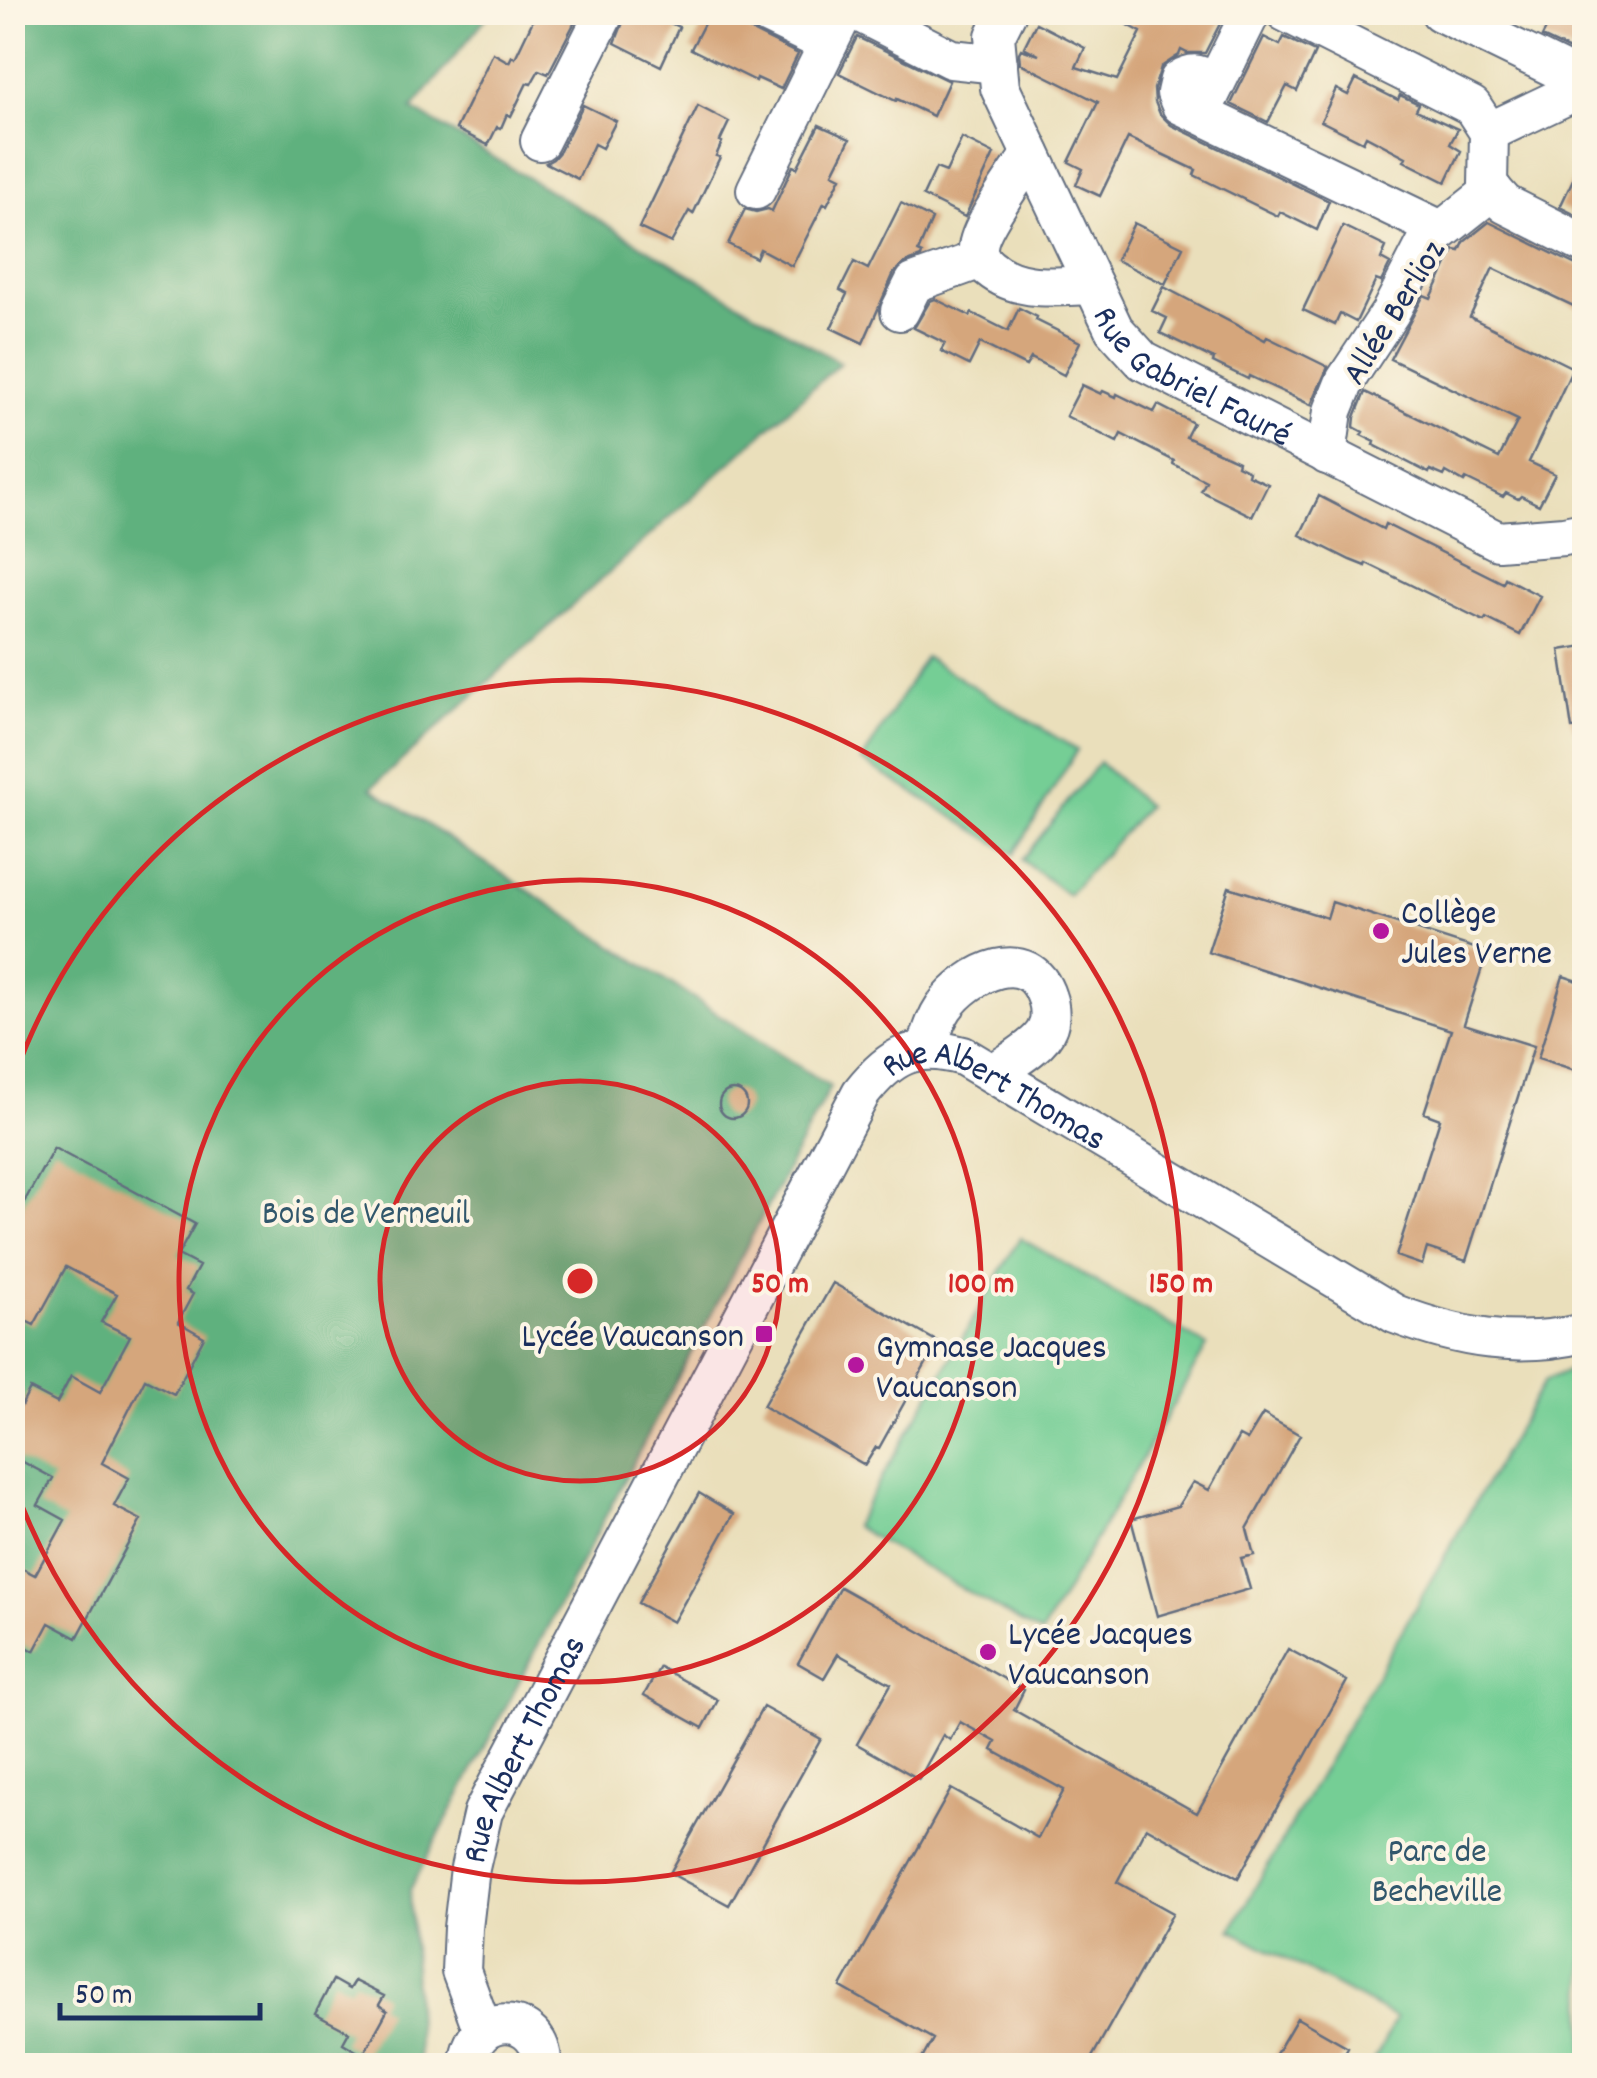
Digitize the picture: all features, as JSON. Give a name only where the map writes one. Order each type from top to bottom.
[{"type":"street","points":[[540,141],[605,12]]},
{"type":"street","points":[[756,190],[836,28],[762,12]]},
{"type":"street","points":[[858,12],[952,59],[998,64]]},
{"type":"street","name":"Rue Gabriel Fauré","points":[[1006,12],[995,36],[1000,88],[1114,329],[1143,361],[1498,542],[1584,532]]},
{"type":"street","points":[[1251,12],[1208,98],[1440,230]]},
{"type":"street","points":[[1285,12],[1472,106],[1489,132],[1488,185],[1505,204],[1584,244]]},
{"type":"street","points":[[1440,12],[1584,84]]},
{"type":"street","points":[[1489,132],[1584,84]]},
{"type":"street","points":[[1031,154],[984,230],[978,248],[982,262],[1002,279],[1024,286],[1093,285]]},
{"type":"street","name":"Allée Berlioz","points":[[1327,455],[1333,411],[1345,381],[1390,313],[1426,243],[1493,190]]},
{"type":"street","points":[[900,311],[914,283],[981,258]]},
{"type":"street","points":[[926,1050],[944,1006],[982,972],[1007,966],[1027,970],[1042,984],[1050,1004],[1047,1029],[994,1073]]},
{"type":"street","name":"Rue Albert Thomas","points":[[476,2048],[461,1971],[470,1868],[483,1812],[861,1092],[892,1061],[908,1052],[926,1050],[963,1056],[1395,1314],[1462,1336],[1539,1340],[1584,1333]]},
{"type":"street","points":[[476,2048],[504,2024],[525,2030],[540,2047],[542,2066]]},
{"type":"green space","name":"Bois de Verneuil","points":[[12,13],[490,13],[412,109],[840,363],[371,788],[830,1087],[410,1890],[419,2065],[13,2065]]},
{"type":"green space","points":[[925,657],[1077,750],[1014,854],[862,761]]},
{"type":"green space","points":[[1099,762],[1147,806],[1068,895],[1022,860]]},
{"type":"green space","points":[[1020,1238],[1207,1346],[1041,1634],[854,1526]]},
{"type":"green space","name":"Parc de Becheville","points":[[1584,1363],[1584,2065],[1372,2065],[1396,2018],[1231,1930],[1544,1382]]},
{"type":"building","points":[[537,12],[580,12],[548,74],[539,70],[531,84],[527,83],[511,116],[507,114],[488,145],[456,129],[493,53],[509,62],[512,56],[515,58]]},
{"type":"building","points":[[627,12],[658,22],[660,18],[679,27],[661,66],[615,43]]},
{"type":"building","points":[[710,12],[798,54],[781,89],[691,49]]},
{"type":"building","points":[[1104,12],[1226,12],[1205,53],[1181,50],[1161,67],[1154,89],[1160,114],[1171,125],[1329,201],[1317,230],[1280,212],[1278,216],[1128,138],[1100,196],[1076,185],[1083,169],[1069,162],[1098,102],[1020,63],[1019,53],[1021,49],[1039,55],[1024,47],[1036,23],[1085,48],[1076,67],[1117,80],[1141,32]]},
{"type":"building","points":[[1510,12],[1584,12],[1584,46],[1578,43],[1574,52],[1542,37],[1546,29]]},
{"type":"building","points":[[857,37],[949,81],[933,116],[839,73]]},
{"type":"building","points":[[1264,37],[1280,45],[1284,37],[1315,52],[1297,91],[1287,86],[1268,122],[1231,104]]},
{"type":"building","points":[[1356,79],[1398,100],[1400,95],[1419,104],[1416,110],[1458,129],[1450,144],[1461,151],[1446,182],[1366,136],[1363,142],[1321,121],[1336,89],[1348,95]]},
{"type":"building","points":[[583,105],[616,121],[602,148],[594,144],[578,179],[546,163],[560,151]]},
{"type":"building","points":[[698,106],[729,122],[716,156],[720,157],[693,214],[689,211],[671,243],[639,228]]},
{"type":"building","points":[[819,125],[850,139],[833,173],[841,177],[792,266],[760,249],[756,258],[728,244],[745,209],[772,211],[793,166],[797,168]]},
{"type":"building","points":[[962,138],[994,154],[965,217],[923,196],[936,168],[946,172]]},
{"type":"building","points":[[1584,156],[1584,219],[1560,207]]},
{"type":"building","points":[[901,203],[932,219],[918,252],[921,257],[894,273],[863,343],[831,328],[847,294],[840,290],[854,262],[868,269]]},
{"type":"building","points":[[1489,222],[1584,266],[1584,311],[1493,268],[1470,317],[1573,368],[1529,462],[1555,474],[1539,505],[1521,496],[1518,499],[1506,493],[1503,497],[1446,472],[1444,476],[1430,470],[1429,473],[1374,445],[1354,427],[1365,392],[1499,458],[1518,420],[1390,359],[1424,295],[1431,298],[1454,250],[1460,251],[1464,242]]},
{"type":"building","points":[[1134,223],[1183,247],[1165,284],[1116,260]]},
{"type":"building","points":[[1343,226],[1386,247],[1381,259],[1390,264],[1381,282],[1376,280],[1356,322],[1340,314],[1335,325],[1303,310]]},
{"type":"building","points":[[1164,287],[1265,340],[1267,337],[1328,367],[1311,405],[1249,376],[1248,379],[1160,333],[1167,318],[1152,311]]},
{"type":"building","points":[[935,299],[1008,331],[1019,308],[1080,342],[1064,375],[1031,358],[1026,366],[980,343],[969,365],[941,351],[945,343],[914,328]]},
{"type":"building","points":[[1082,385],[1101,394],[1117,394],[1154,412],[1158,405],[1193,423],[1186,437],[1238,461],[1237,465],[1249,471],[1248,475],[1268,484],[1252,516],[1201,491],[1206,481],[1173,464],[1174,461],[1121,434],[1117,442],[1066,416]]},
{"type":"building","points":[[1319,496],[1383,529],[1385,524],[1503,583],[1505,578],[1540,596],[1520,635],[1300,535]]},
{"type":"building","points":[[1584,646],[1584,728],[1572,729],[1560,650]]},
{"type":"building","points":[[1229,887],[1327,918],[1332,902],[1487,952],[1464,1024],[1534,1046],[1466,1261],[1427,1248],[1422,1265],[1396,1256],[1440,1119],[1424,1113],[1451,1030],[1208,952]]},
{"type":"building","points":[[1563,976],[1584,983],[1584,1073],[1538,1058]]},
{"type":"building","points":[[733,1090],[743,1094],[747,1104],[743,1114],[733,1118],[723,1114],[719,1104],[723,1094]]},
{"type":"building","points":[[54,1148],[195,1224],[178,1255],[199,1266],[186,1290],[193,1294],[178,1322],[204,1337],[174,1394],[145,1379],[102,1463],[129,1478],[114,1506],[141,1520],[77,1638],[49,1623],[34,1651],[12,1639],[12,1563],[35,1575],[65,1520],[38,1505],[53,1478],[12,1456],[12,1404],[20,1408],[30,1389],[57,1403],[71,1376],[100,1392],[130,1336],[101,1322],[117,1294],[66,1267],[34,1325],[12,1314],[12,1224]]},
{"type":"building","name":"Gymnase Jacques Vaucanson","points":[[833,1283],[938,1342],[879,1448],[865,1465],[763,1406]]},
{"type":"building","points":[[1263,1414],[1300,1435],[1247,1529],[1254,1555],[1241,1558],[1250,1589],[1157,1616],[1131,1519],[1178,1506],[1193,1482],[1209,1490],[1239,1436],[1247,1440]]},
{"type":"building","points":[[699,1493],[734,1514],[673,1622],[638,1603]]},
{"type":"building","points":[[840,1587],[1024,1690],[1014,1710],[1197,1813],[1288,1649],[1347,1681],[1238,1878],[1146,1827],[1117,1882],[1173,1913],[1087,2066],[918,2066],[933,2039],[841,1987],[951,1789],[1038,1838],[1064,1790],[992,1750],[996,1742],[960,1722],[950,1740],[943,1735],[919,1779],[857,1744],[891,1684],[838,1654],[824,1678],[798,1663]]},
{"type":"building","points":[[660,1667],[718,1700],[703,1728],[644,1695]]},
{"type":"building","points":[[763,1707],[821,1739],[729,1905],[670,1873]]},
{"type":"building","points":[[333,1980],[349,1989],[354,1981],[384,1996],[379,2005],[387,2011],[363,2055],[343,2043],[349,2032],[315,2014]]},
{"type":"building","points":[[1297,2018],[1348,2047],[1338,2066],[1269,2066]]},
{"type":"place","name":"Collège Jules Verne","points":[[1381,931]]},
{"type":"place","name":"Lycée Vaucanson","points":[[764,1334]]},
{"type":"place","name":"Gymnase Jacques Vaucanson","points":[[856,1365]]},
{"type":"place","name":"Lycée Jacques Vaucanson","points":[[988,1652]]}]
